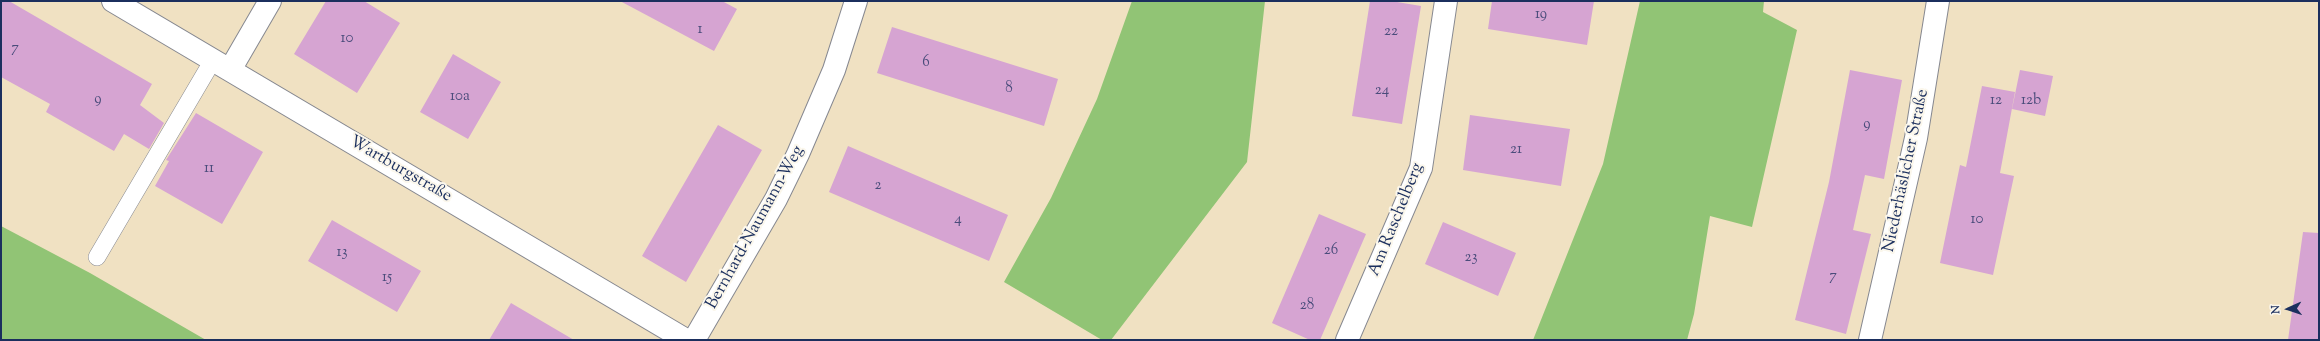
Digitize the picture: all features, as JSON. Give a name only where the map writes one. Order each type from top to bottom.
[{"type":"street","name":"Wartburgstraße","points":[[113,1],[686,340]]},
{"type":"street","points":[[221,65],[270,1]]},
{"type":"street","name":"Bernhard-Naumann-Weg","points":[[694,340],[776,199],[798,154],[834,70],[856,1]]},
{"type":"street","name":"Am Raschelberg","points":[[1347,340],[1421,168],[1446,1]]},
{"type":"street","name":"Niederhäslicher Straße","points":[[1870,340],[1916,138],[1938,1]]},
{"type":"lane","points":[[97,257],[221,65]]},
{"type":"green space","points":[[1132,1],[1265,1],[1247,162],[1111,340],[1102,340],[1004,282],[1051,198],[1097,99]]},
{"type":"green space","points":[[1640,1],[1764,1],[1763,12],[1797,30],[1752,227],[1710,216],[1694,314],[1687,340],[1533,340],[1603,164]]},
{"type":"green space","points":[[1,226],[90,273],[206,340],[1,340]]},
{"type":"building","points":[[1,1],[9,1],[152,84],[140,105],[164,123],[149,149],[124,134],[114,151],[46,112],[50,104],[1,77]]},
{"type":"building","points":[[326,1],[364,1],[400,23],[357,93],[294,54]]},
{"type":"building","points":[[620,1],[722,1],[737,9],[714,51]]},
{"type":"building","points":[[1370,1],[1391,1],[1421,6],[1402,124],[1352,116]]},
{"type":"building","points":[[1492,1],[1594,1],[1587,45],[1488,29]]},
{"type":"building","points":[[892,27],[1058,79],[1044,126],[877,73]]},
{"type":"building","points":[[453,54],[501,82],[468,139],[420,112]]},
{"type":"building","points":[[1850,70],[1902,80],[1884,179],[1865,175],[1853,230],[1871,234],[1846,334],[1795,320],[1829,182]]},
{"type":"building","points":[[2020,70],[2053,76],[2045,116],[2012,109]]},
{"type":"building","points":[[1982,86],[2015,92],[2000,173],[2014,176],[1993,275],[1940,263],[1960,165],[1966,167]]},
{"type":"building","points":[[196,113],[263,152],[222,224],[155,186],[169,161],[166,160]]},
{"type":"building","points":[[1470,115],[1570,129],[1561,186],[1463,170]]},
{"type":"building","points":[[718,125],[762,150],[686,282],[642,256]]},
{"type":"building","points":[[848,146],[1008,215],[989,261],[829,192]]},
{"type":"building","points":[[1319,214],[1366,234],[1320,340],[1310,340],[1272,323]]},
{"type":"building","points":[[332,220],[421,271],[397,312],[308,261]]},
{"type":"building","points":[[1443,222],[1516,253],[1498,296],[1425,264]]},
{"type":"building","points":[[2303,232],[2319,233],[2319,340],[2288,340]]},
{"type":"building","points":[[511,303],[574,340],[489,340]]}]
